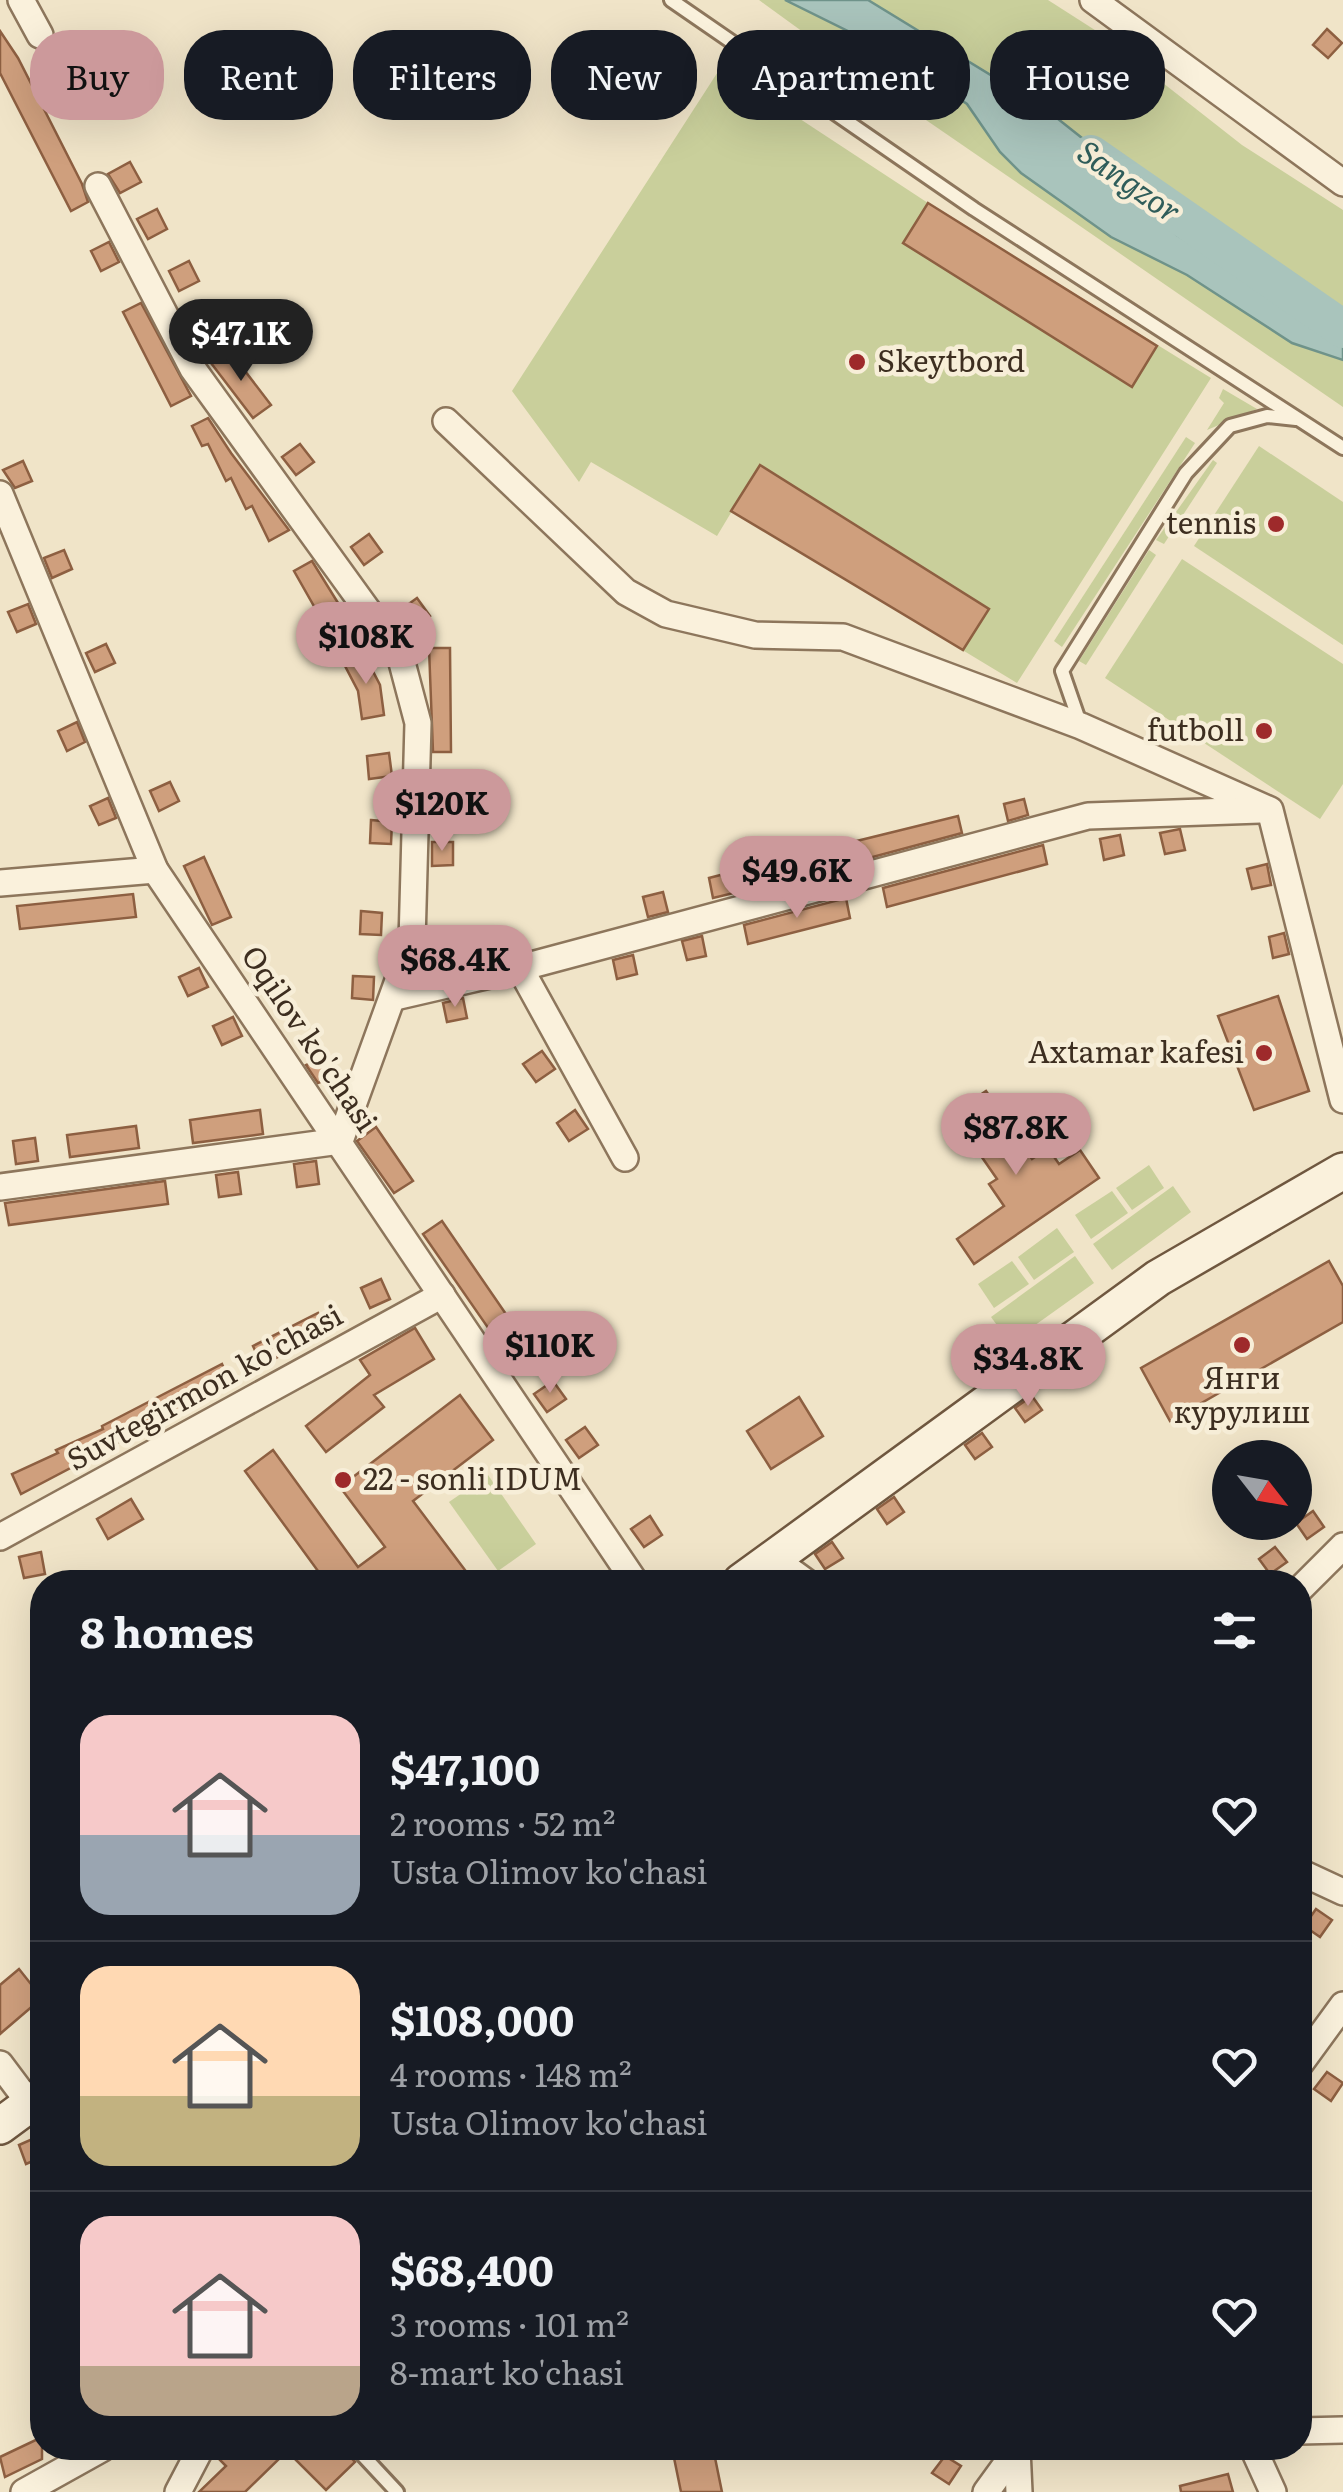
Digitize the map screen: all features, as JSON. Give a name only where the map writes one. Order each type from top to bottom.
[{"type":"main road","points":[[757,1570],[1158,1278],[1343,1171]]},
{"type":"main road","points":[[0,2126],[30,2104]]},
{"type":"street","points":[[22,0],[37,30]]},
{"type":"street","points":[[1099,2],[1343,183]]},
{"type":"street","points":[[0,1187],[340,1141],[412,942],[418,723],[400,655],[193,369],[98,186]]},
{"type":"street","points":[[446,421],[626,592],[666,614],[756,635],[843,638],[1081,726],[1270,810]]},
{"type":"street","name":"Oqilov ko'chasi","points":[[0,494],[155,870],[627,1570]]},
{"type":"street","points":[[395,997],[520,968],[1088,816],[1270,810]]},
{"type":"street","points":[[1270,810],[1343,1100]]},
{"type":"street","points":[[0,883],[155,870]]},
{"type":"street","points":[[520,968],[625,1158]]},
{"type":"street","name":"Suvtegirmon ko'chasi","points":[[0,1537],[442,1296]]},
{"type":"street","points":[[1312,1577],[1343,1546]]},
{"type":"street","points":[[773,1558],[790,1570]]},
{"type":"street","points":[[1312,1878],[1343,1892]]},
{"type":"street","points":[[1312,2048],[1343,2006]]},
{"type":"street","points":[[0,2064],[30,2093]]},
{"type":"street","points":[[1312,2431],[1343,2430]]},
{"type":"street","points":[[24,2492],[81,2460]]},
{"type":"street","points":[[178,2492],[194,2460]]},
{"type":"street","points":[[986,2492],[1009,2460]]},
{"type":"street","points":[[1018,2460],[1019,2492]]},
{"type":"street","points":[[1258,2460],[1273,2492]]},
{"type":"lane","points":[[672,0],[974,209],[1343,448]]},
{"type":"lane","points":[[1081,726],[1062,671],[1186,473],[1230,426],[1267,416],[1299,419]]},
{"type":"lane","points":[[367,2460],[397,2492]]},
{"type":"green space","points":[[759,0],[1048,0],[1095,30],[990,30],[990,120],[1165,120],[1165,85],[1242,145],[1343,210],[1343,407],[926,120],[970,120],[970,30],[800,30]]},
{"type":"green space","name":"Skeytbord","points":[[717,73],[717,120],[802,120],[1211,378],[1017,683],[732,511],[717,536],[591,462],[579,482],[512,391],[687,120],[697,120],[697,104]]},
{"type":"green space","points":[[1223,389],[1257,409],[1207,430],[1224,403],[1219,398]]},
{"type":"green space","points":[[1186,437],[1195,443],[1062,647],[1054,641]]},
{"type":"green space","name":"tennis","points":[[1259,446],[1343,502],[1343,645],[1194,546]]},
{"type":"green space","points":[[1213,460],[1217,463],[1164,544],[1156,540]]},
{"type":"green space","points":[[1149,550],[1156,555],[1086,665],[1079,661]]},
{"type":"green space","name":"futboll","points":[[1182,559],[1343,664],[1343,784],[1320,819],[1105,678]]},
{"type":"green space","points":[[1149,1165],[1164,1188],[1132,1210],[1116,1188]]},
{"type":"green space","points":[[1173,1186],[1191,1212],[1112,1270],[1093,1244]]},
{"type":"green space","points":[[1112,1191],[1128,1213],[1091,1239],[1075,1215]]},
{"type":"green space","points":[[1057,1228],[1074,1252],[1034,1280],[1018,1257]]},
{"type":"green space","points":[[1075,1256],[1094,1283],[1010,1343],[991,1317]]},
{"type":"green space","points":[[1012,1261],[1029,1284],[994,1308],[978,1284]]},
{"type":"green space","points":[[488,1475],[536,1544],[497,1570],[449,1502]]},
{"type":"water","points":[[785,0],[868,0],[917,30],[846,30]]},
{"type":"water","points":[[970,62],[990,75],[990,120],[1059,120],[1121,169],[1177,235],[1283,300],[1343,319],[1343,360],[1292,343],[1187,275],[1111,237],[1021,173],[1000,152],[970,108]]},
{"type":"building","points":[[1327,29],[1342,43],[1328,58],[1313,45]]},
{"type":"building","points":[[0,31],[30,82],[30,120],[49,120],[88,202],[71,211],[0,73]]},
{"type":"building","points":[[130,162],[141,182],[120,193],[108,174]]},
{"type":"building","points":[[928,203],[1157,346],[1132,387],[903,243]]},
{"type":"building","points":[[157,209],[167,229],[148,239],[137,219]]},
{"type":"building","points":[[109,242],[119,262],[101,271],[91,251]]},
{"type":"building","points":[[189,261],[199,281],[179,291],[169,271]]},
{"type":"building","points":[[141,303],[191,396],[171,406],[123,312]]},
{"type":"building","points":[[229,350],[271,405],[253,418],[211,363]]},
{"type":"building","points":[[208,418],[289,530],[269,541],[252,506],[246,509],[231,478],[226,481],[208,444],[202,446],[192,426]]},
{"type":"building","points":[[300,444],[314,462],[296,475],[282,457]]},
{"type":"building","points":[[23,461],[32,481],[15,488],[3,470]]},
{"type":"building","points":[[760,465],[989,609],[963,650],[731,511]]},
{"type":"building","points":[[369,534],[382,552],[364,565],[351,547]]},
{"type":"building","points":[[64,550],[72,569],[52,578],[44,558]]},
{"type":"building","points":[[312,561],[348,619],[327,629],[294,571]]},
{"type":"building","points":[[417,598],[430,616],[413,630],[399,611]]},
{"type":"building","points":[[28,604],[36,624],[17,632],[8,612]]},
{"type":"building","points":[[106,644],[115,663],[95,672],[86,653]]},
{"type":"building","points":[[429,648],[450,648],[451,752],[433,752]]},
{"type":"building","points":[[364,654],[380,685],[384,715],[362,719],[358,691],[344,664]]},
{"type":"building","points":[[77,722],[85,742],[67,751],[58,731]]},
{"type":"building","points":[[389,753],[392,776],[369,779],[367,756]]},
{"type":"building","points":[[170,782],[179,801],[159,811],[150,791]]},
{"type":"building","points":[[452,786],[452,809],[432,810],[433,787]]},
{"type":"building","points":[[108,798],[116,818],[99,825],[90,806]]},
{"type":"building","points":[[1024,799],[1028,815],[1008,821],[1004,804]]},
{"type":"building","points":[[958,816],[962,833],[817,872],[812,852]]},
{"type":"building","points":[[371,820],[392,822],[391,844],[370,843]]},
{"type":"building","points":[[1180,829],[1185,850],[1165,854],[1160,833]]},
{"type":"building","points":[[1120,835],[1124,855],[1104,860],[1100,839]]},
{"type":"building","points":[[432,842],[453,842],[453,865],[432,866]]},
{"type":"building","points":[[1043,845],[1047,864],[887,907],[883,888]]},
{"type":"building","points":[[204,857],[231,917],[212,925],[184,866]]},
{"type":"building","points":[[775,861],[780,882],[713,898],[709,878]]},
{"type":"building","points":[[1267,864],[1271,885],[1252,889],[1247,869]]},
{"type":"building","points":[[663,892],[668,912],[648,917],[643,897]]},
{"type":"building","points":[[133,894],[136,917],[20,929],[17,906]]},
{"type":"building","points":[[846,898],[850,918],[748,944],[744,925]]},
{"type":"building","points":[[361,911],[382,913],[381,935],[360,934]]},
{"type":"building","points":[[1284,933],[1289,954],[1273,958],[1269,937]]},
{"type":"building","points":[[702,936],[706,956],[687,960],[682,941]]},
{"type":"building","points":[[633,955],[637,974],[617,979],[613,960]]},
{"type":"building","points":[[199,968],[208,987],[188,996],[179,977]]},
{"type":"building","points":[[353,976],[374,977],[373,1000],[352,998]]},
{"type":"building","name":"Axtamar kafesi","points":[[1278,996],[1309,1091],[1254,1110],[1218,1016]]},
{"type":"building","points":[[463,998],[467,1018],[447,1022],[443,1003]]},
{"type":"building","points":[[233,1017],[242,1036],[222,1045],[213,1026]]},
{"type":"building","points":[[542,1051],[555,1069],[536,1082],[523,1064]]},
{"type":"building","points":[[322,1058],[331,1078],[318,1083],[306,1065]]},
{"type":"building","points":[[986,1091],[1032,1159],[1048,1148],[1059,1164],[1080,1150],[1099,1178],[974,1264],[957,1239],[1004,1206],[989,1184],[997,1179],[952,1114]]},
{"type":"building","points":[[260,1110],[263,1134],[193,1143],[190,1120]]},
{"type":"building","points":[[575,1110],[588,1129],[569,1141],[557,1123]]},
{"type":"building","points":[[136,1126],[139,1148],[70,1157],[67,1135]]},
{"type":"building","points":[[376,1127],[413,1181],[394,1193],[357,1141]]},
{"type":"building","points":[[35,1138],[38,1161],[16,1164],[13,1141]]},
{"type":"building","points":[[316,1161],[319,1184],[297,1187],[294,1164]]},
{"type":"building","points":[[238,1172],[241,1194],[219,1197],[216,1175]]},
{"type":"building","points":[[165,1181],[168,1204],[9,1225],[5,1203]]},
{"type":"building","points":[[442,1221],[534,1355],[516,1368],[423,1234]]},
{"type":"building","name":"Янги курулиш","points":[[1329,1261],[1343,1286],[1343,1322],[1170,1421],[1141,1368]]},
{"type":"building","points":[[381,1279],[390,1299],[370,1308],[361,1288]]},
{"type":"building","points":[[318,1313],[327,1332],[262,1365],[253,1346]]},
{"type":"building","points":[[415,1328],[434,1359],[374,1395],[384,1407],[326,1452],[306,1426],[370,1375],[360,1360]]},
{"type":"building","points":[[1079,1362],[1089,1376],[1072,1387],[1062,1374]]},
{"type":"building","points":[[222,1364],[231,1384],[21,1494],[12,1474]]},
{"type":"building","points":[[553,1381],[566,1399],[547,1412],[534,1394]]},
{"type":"building","points":[[460,1395],[493,1440],[413,1501],[465,1570],[317,1570],[245,1471],[273,1450],[358,1567],[385,1547],[340,1487]]},
{"type":"building","points":[[1032,1396],[1042,1410],[1025,1422],[1015,1408]]},
{"type":"building","points":[[799,1397],[823,1436],[771,1469],[747,1431]]},
{"type":"building","points":[[585,1427],[598,1445],[579,1458],[566,1440]]},
{"type":"building","points":[[982,1433],[992,1447],[975,1459],[965,1445]]},
{"type":"building","points":[[894,1497],[904,1512],[887,1524],[877,1509]]},
{"type":"building","points":[[131,1499],[143,1519],[108,1539],[97,1519]]},
{"type":"building","points":[[1312,1512],[1324,1527],[1312,1535]]},
{"type":"building","points":[[650,1516],[662,1535],[644,1547],[631,1529]]},
{"type":"building","points":[[832,1542],[843,1558],[825,1569],[815,1554]]},
{"type":"building","points":[[1275,1547],[1287,1562],[1276,1570],[1267,1570],[1259,1559]]},
{"type":"building","points":[[41,1552],[44,1570],[30,1570],[30,1577],[24,1578],[19,1557]]},
{"type":"building","points":[[1316,1909],[1332,1920],[1320,1937],[1312,1932]]},
{"type":"building","points":[[19,1969],[30,1983],[30,2008],[0,2034],[0,1985]]},
{"type":"building","points":[[1327,2072],[1343,2083],[1331,2101],[1314,2089]]},
{"type":"building","points":[[30,2140],[30,2162],[26,2164],[19,2145]]},
{"type":"building","points":[[30,2443],[30,2460],[40,2460],[5,2477],[0,2457]]},
{"type":"building","points":[[220,2460],[278,2460],[245,2492],[199,2492],[226,2466]]},
{"type":"building","points":[[296,2460],[353,2460],[326,2490]]},
{"type":"building","points":[[674,2460],[715,2460],[722,2492],[681,2492]]},
{"type":"building","points":[[942,2460],[961,2466],[949,2484],[932,2473]]},
{"type":"building","points":[[1228,2474],[1233,2492],[1181,2492],[1180,2486]]},
{"type":"waterway","name":"Sangzor","points":[[1091,154],[1343,329]]},
{"type":"place","name":"Skeytbord","points":[[857,362]]},
{"type":"place","name":"tennis","points":[[1276,524]]},
{"type":"place","name":"futboll","points":[[1264,731]]},
{"type":"place","name":"Axtamar kafesi","points":[[1264,1053]]},
{"type":"place","name":"Янги курулиш","points":[[1242,1345]]},
{"type":"place","name":"22 - sonli IDUM","points":[[343,1480]]}]
